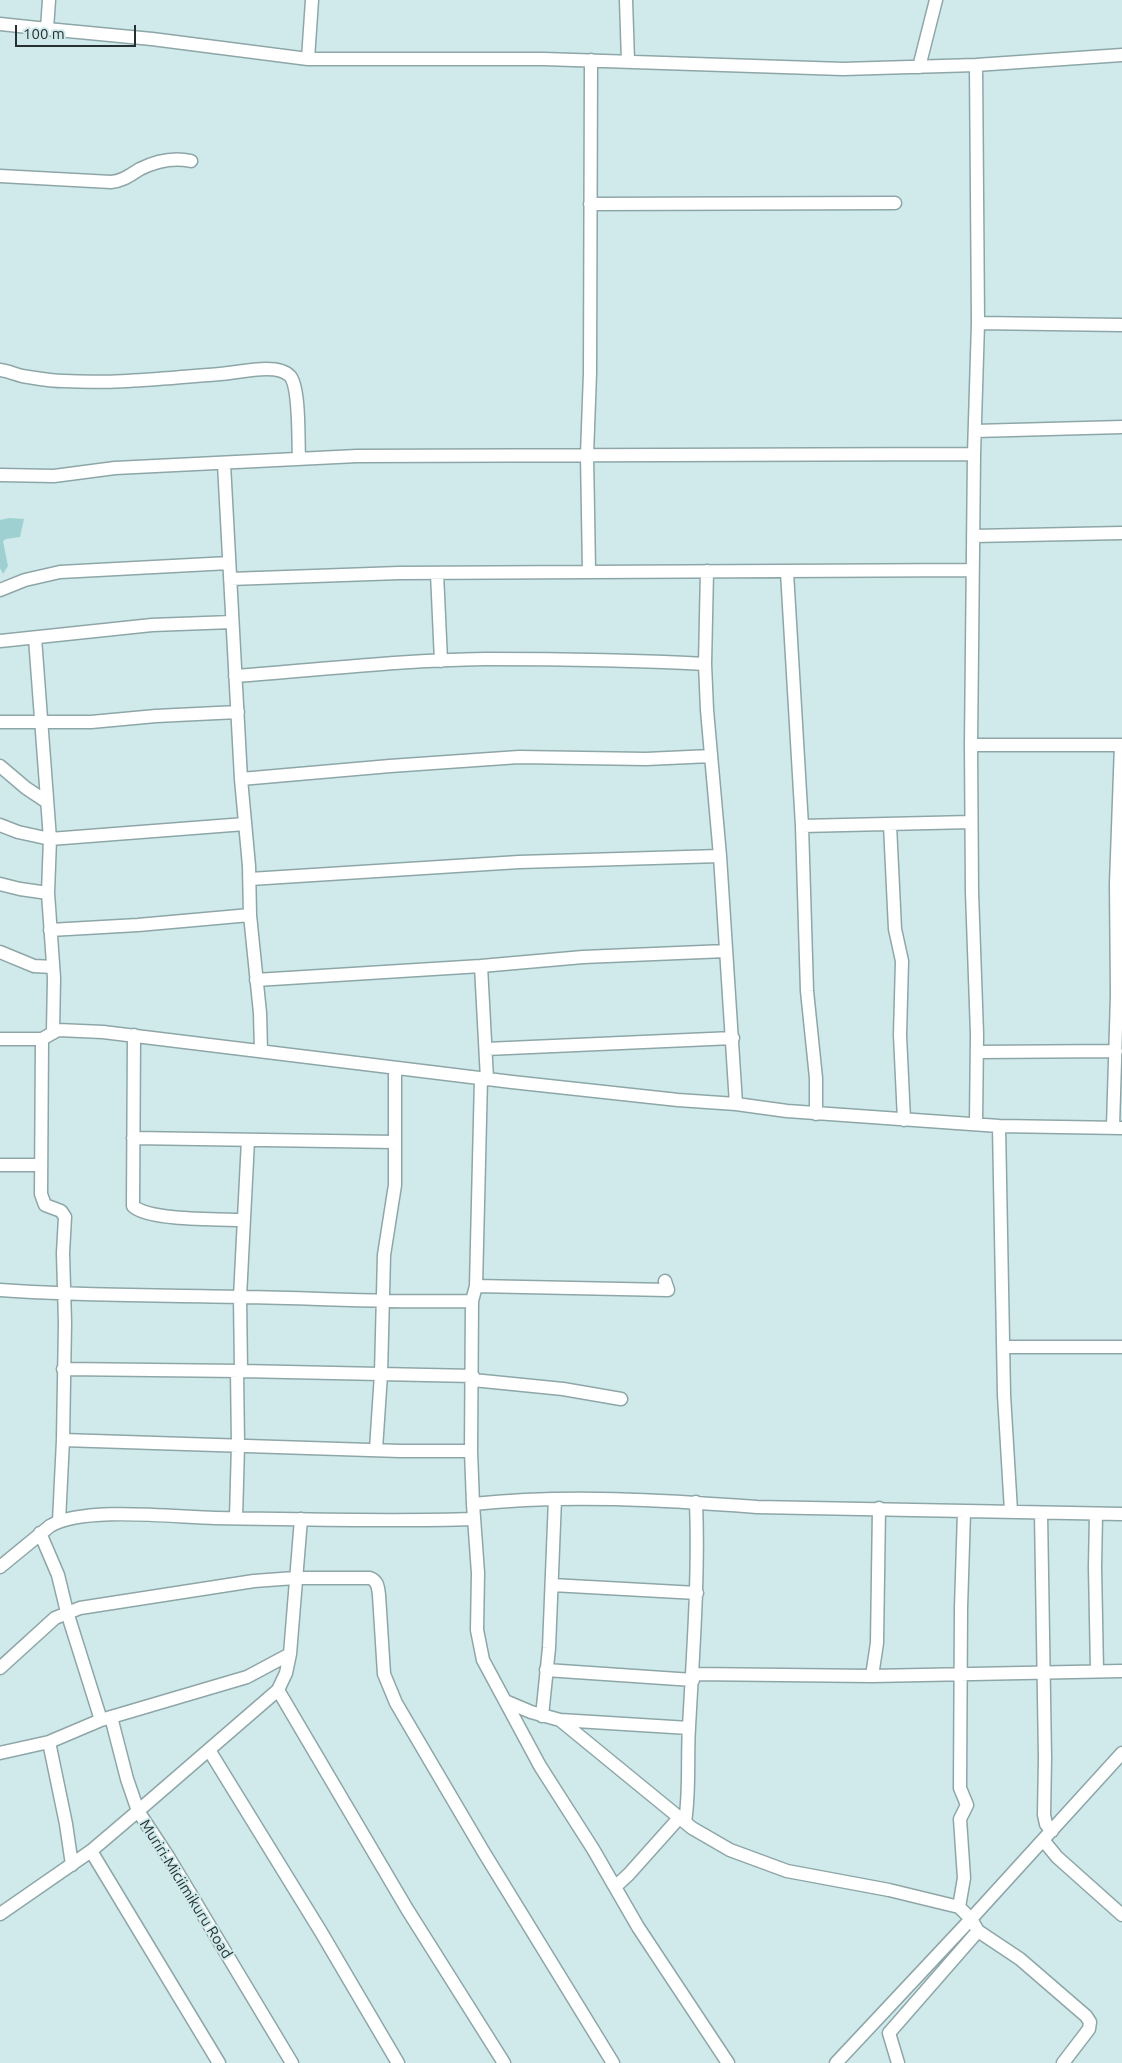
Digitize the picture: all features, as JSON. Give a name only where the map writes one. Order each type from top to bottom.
[{"type":"street","points":[[47,29],[48,0]]},
{"type":"street","points":[[308,59],[312,0]]},
{"type":"street","points":[[626,0],[628,61]]},
{"type":"street","points":[[919,67],[936,0]]},
{"type":"street","points":[[0,24],[152,39],[308,59],[591,60],[780,68],[919,67],[1122,55]]},
{"type":"street","points":[[589,571],[591,60]]},
{"type":"street","points":[[976,64],[978,323],[972,570],[971,745],[971,822],[977,1052],[976,1123]]},
{"type":"street","points":[[0,176],[119,182],[157,162],[175,158],[191,161]]},
{"type":"street","points":[[590,204],[895,203]]},
{"type":"street","points":[[978,323],[1122,325]]},
{"type":"street","points":[[0,370],[20,376],[80,382],[222,374],[264,368],[279,370],[288,374],[296,387],[299,458]]},
{"type":"street","points":[[975,431],[1122,428]]},
{"type":"street","points":[[0,475],[54,476],[115,468],[224,464],[299,458],[974,454]]},
{"type":"street","points":[[224,464],[240,780],[250,879],[250,915],[261,1051]]},
{"type":"street","points":[[973,536],[1122,532]]},
{"type":"street","points":[[0,590],[24,580],[53,573],[229,563]]},
{"type":"street","points":[[230,579],[589,571],[787,572],[972,570]]},
{"type":"street","points":[[707,571],[705,664],[733,1038],[736,1104]]},
{"type":"street","points":[[787,572],[802,826],[807,991],[816,1078],[816,1114]]},
{"type":"street","points":[[437,573],[441,661]]},
{"type":"street","points":[[0,641],[152,625],[232,622]]},
{"type":"street","points":[[35,638],[50,839],[48,893],[53,967],[53,1031]]},
{"type":"street","points":[[235,676],[441,661],[645,661],[705,664]]},
{"type":"street","points":[[0,722],[91,722],[156,716],[238,712]]},
{"type":"street","points":[[0,1039],[42,1039],[53,1031],[76,1030],[134,1035],[484,1079],[678,1100],[736,1104],[816,1114],[999,1126],[1118,1128],[1116,884],[1121,745],[971,745]]},
{"type":"street","points":[[240,780],[390,766],[519,757],[646,759],[711,756]]},
{"type":"street","points":[[0,766],[26,788],[47,802]]},
{"type":"street","points":[[802,826],[971,822]]},
{"type":"street","points":[[0,825],[23,834],[50,839],[245,824]]},
{"type":"street","points":[[890,824],[896,929],[902,961],[900,1035],[904,1120]]},
{"type":"street","points":[[250,879],[519,862],[720,856]]},
{"type":"street","points":[[0,884],[48,893]]},
{"type":"street","points":[[50,930],[138,925],[250,915]]},
{"type":"street","points":[[256,980],[481,966],[583,957],[726,951]]},
{"type":"street","points":[[0,952],[34,966],[53,967]]},
{"type":"street","points":[[481,966],[486,1049],[476,1286],[472,1301],[473,1378],[471,1451],[473,1519],[478,1573],[476,1613],[478,1643],[483,1660],[540,1766],[654,1951],[728,2063]]},
{"type":"street","points":[[134,1035],[132,1198],[134,1208],[141,1212],[156,1215],[243,1220]]},
{"type":"street","points":[[486,1049],[733,1038]]},
{"type":"street","points":[[42,1039],[41,1194],[43,1201],[48,1207],[63,1213],[65,1217],[63,1254],[63,1440],[59,1521]]},
{"type":"street","points":[[977,1052],[1116,1051]]},
{"type":"street","points":[[376,1449],[384,1255],[394,1185],[395,1068]]},
{"type":"street","points":[[999,1126],[1004,1395],[1011,1511]]},
{"type":"street","points":[[134,1138],[395,1142]]},
{"type":"street","points":[[236,1518],[240,1297],[248,1140]]},
{"type":"street","points":[[0,1165],[41,1165]]},
{"type":"street","points":[[476,1286],[668,1290],[666,1280]]},
{"type":"street","points":[[0,1290],[64,1294],[382,1301],[472,1301]]},
{"type":"street","points":[[1004,1348],[1122,1347]]},
{"type":"street","points":[[63,1370],[239,1371],[473,1378],[563,1389],[621,1399]]},
{"type":"street","points":[[63,1440],[471,1451]]},
{"type":"street","points":[[473,1504],[555,1499],[696,1502],[757,1507],[1122,1514]]},
{"type":"street","points":[[542,1716],[552,1585],[555,1499]]},
{"type":"street","points":[[615,1887],[682,1820],[687,1800],[696,1593],[696,1502]]},
{"type":"street","points":[[872,1676],[877,1643],[879,1508]]},
{"type":"street","points":[[959,1907],[964,1878],[960,1819],[967,1805],[960,1788],[960,1608],[964,1512]]},
{"type":"street","points":[[1041,1513],[1045,1758],[1044,1815],[1048,1835],[1057,1857],[1122,1915]]},
{"type":"street","points":[[1096,1514],[1097,1671]]},
{"type":"street","points":[[0,1567],[40,1533],[59,1521],[74,1517],[424,1521],[473,1519]]},
{"type":"street","points":[[40,1533],[58,1575],[68,1612],[138,1811],[278,1690],[286,1673],[290,1654],[301,1519]]},
{"type":"street","points":[[0,1668],[55,1618],[68,1612],[95,1605],[254,1581],[295,1578],[370,1578],[375,1582],[379,1595],[384,1674],[396,1703],[533,1934],[613,2063]]},
{"type":"street","points":[[552,1585],[696,1593]]},
{"type":"street","points":[[0,1753],[49,1742],[106,1718],[247,1677],[290,1654]]},
{"type":"street","points":[[546,1670],[693,1677],[872,1676],[1122,1671]]},
{"type":"street","points":[[278,1690],[407,1909],[504,2063]]},
{"type":"street","points":[[505,1701],[542,1716],[560,1720],[689,1728]]},
{"type":"street","points":[[560,1720],[682,1820],[703,1835],[730,1850],[787,1871],[882,1888],[959,1907],[971,1919],[978,1931],[1020,1959],[1086,2016],[1090,2022],[1088,2029],[1063,2063]]},
{"type":"street","points":[[49,1742],[66,1824],[72,1865]]},
{"type":"street","points":[[209,1750],[321,1932],[398,2063]]},
{"type":"street","points":[[836,2063],[971,1919],[1048,1835],[1068,1810],[1122,1753]]},
{"type":"street","name":"Muriri-Miciimikuru Road","points":[[0,1914],[91,1851],[138,1811],[169,1858],[292,2063]]},
{"type":"street","points":[[91,1851],[219,2063]]},
{"type":"street","points":[[898,2063],[889,2033],[978,1931]]},
{"type":"shaded area","points":[[9,518],[24,519],[20,537],[3,541],[8,566],[3,574],[0,568],[0,520]]}]
